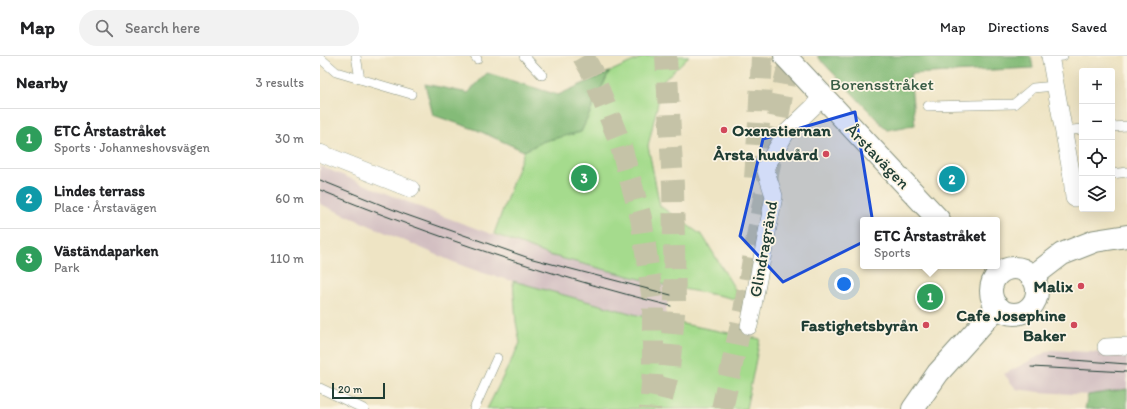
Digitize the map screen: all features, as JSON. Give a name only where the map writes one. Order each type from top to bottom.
[{"type":"main road","name":"Årstavägen","points":[[785,56],[936,217]]},
{"type":"main road","points":[[1032,277],[1062,254],[1095,241],[1127,236]]},
{"type":"main road","points":[[1013,268],[1025,270],[1032,277],[1037,287],[1037,295],[1030,308],[1015,314],[1007,313],[999,308],[991,293],[988,273],[1001,272],[1013,268]]},
{"type":"main road","points":[[913,409],[938,372],[992,313],[999,308]]},
{"type":"street","points":[[1054,56],[1055,86],[1063,131],[1077,177],[1074,198]]},
{"type":"street","name":"Glindragränd","points":[[749,326],[774,196],[765,168],[786,133],[813,107],[822,96]]},
{"type":"street","points":[[320,153],[411,189]]},
{"type":"street","points":[[1106,347],[1127,346]]},
{"type":"lane","points":[[356,56],[360,79]]},
{"type":"lane","points":[[524,56],[542,75]]},
{"type":"lane","points":[[320,58],[336,72],[411,94]]},
{"type":"lane","points":[[928,106],[1014,104],[1033,88],[1055,86]]},
{"type":"lane","points":[[1115,127],[1127,126]]},
{"type":"lane","points":[[1063,131],[1079,129]]},
{"type":"lane","points":[[1115,174],[1127,172]]},
{"type":"lane","points":[[474,409],[497,358]]},
{"type":"lane","points":[[320,388],[364,409]]},
{"type":"highlighted area","points":[[855,112],[875,236],[783,282],[740,236],[763,139]]},
{"type":"shaded area","points":[[320,166],[437,214],[540,252],[671,287],[664,321],[483,273],[458,264],[320,204]]},
{"type":"shaded area","points":[[1051,350],[1127,354],[1127,389],[1088,395],[1039,392],[1016,389],[1004,374]]},
{"type":"green space","points":[[645,56],[689,56],[663,81],[648,146],[660,206],[703,236],[742,301],[671,287],[549,255],[494,234],[524,151],[544,141],[581,132],[609,72]]},
{"type":"green space","name":"Borensstråket","points":[[817,56],[1029,56],[1031,57],[1033,68],[910,74],[915,125],[887,130]]},
{"type":"green space","points":[[609,72],[581,132],[544,141],[524,151],[477,130],[433,115],[425,84],[468,93],[487,73],[558,95]]},
{"type":"green space","points":[[513,281],[637,315],[760,339],[746,409],[487,409],[520,343],[516,322]]},
{"type":"green space","points":[[1127,389],[1127,409],[1085,409],[1088,395]]},
{"type":"tunnel","points":[[583,56],[592,72],[620,143],[641,218],[653,301],[653,369],[650,409]]},
{"type":"tunnel","points":[[662,399],[669,370],[675,303],[673,186],[666,56]]},
{"type":"tunnel","points":[[755,178],[762,56]]},
{"type":"tunnel","points":[[722,409],[744,311],[784,84],[791,56]]},
{"type":"tram line","points":[[320,180],[404,214],[529,258],[671,295]]},
{"type":"tram line","points":[[320,190],[406,224],[538,269],[671,306]]},
{"type":"tram line","points":[[1046,358],[1127,364]]},
{"type":"tram line","points":[[1031,367],[1127,372]]},
{"type":"place","name":"Oxenstiernan","points":[[724,130]]},
{"type":"place","name":"Årsta hudvård","points":[[826,154]]},
{"type":"place","name":"Väständaparken","points":[[584,178]]},
{"type":"place","name":"Lindes terrass","points":[[952,179]]},
{"type":"place","name":"Malix","points":[[1081,286]]},
{"type":"place","name":"ETC Årstastråket","points":[[930,297]]},
{"type":"place","name":"Fastighetsbyrån","points":[[926,325]]},
{"type":"place","name":"Cafe Josephine Baker","points":[[1074,325]]}]
